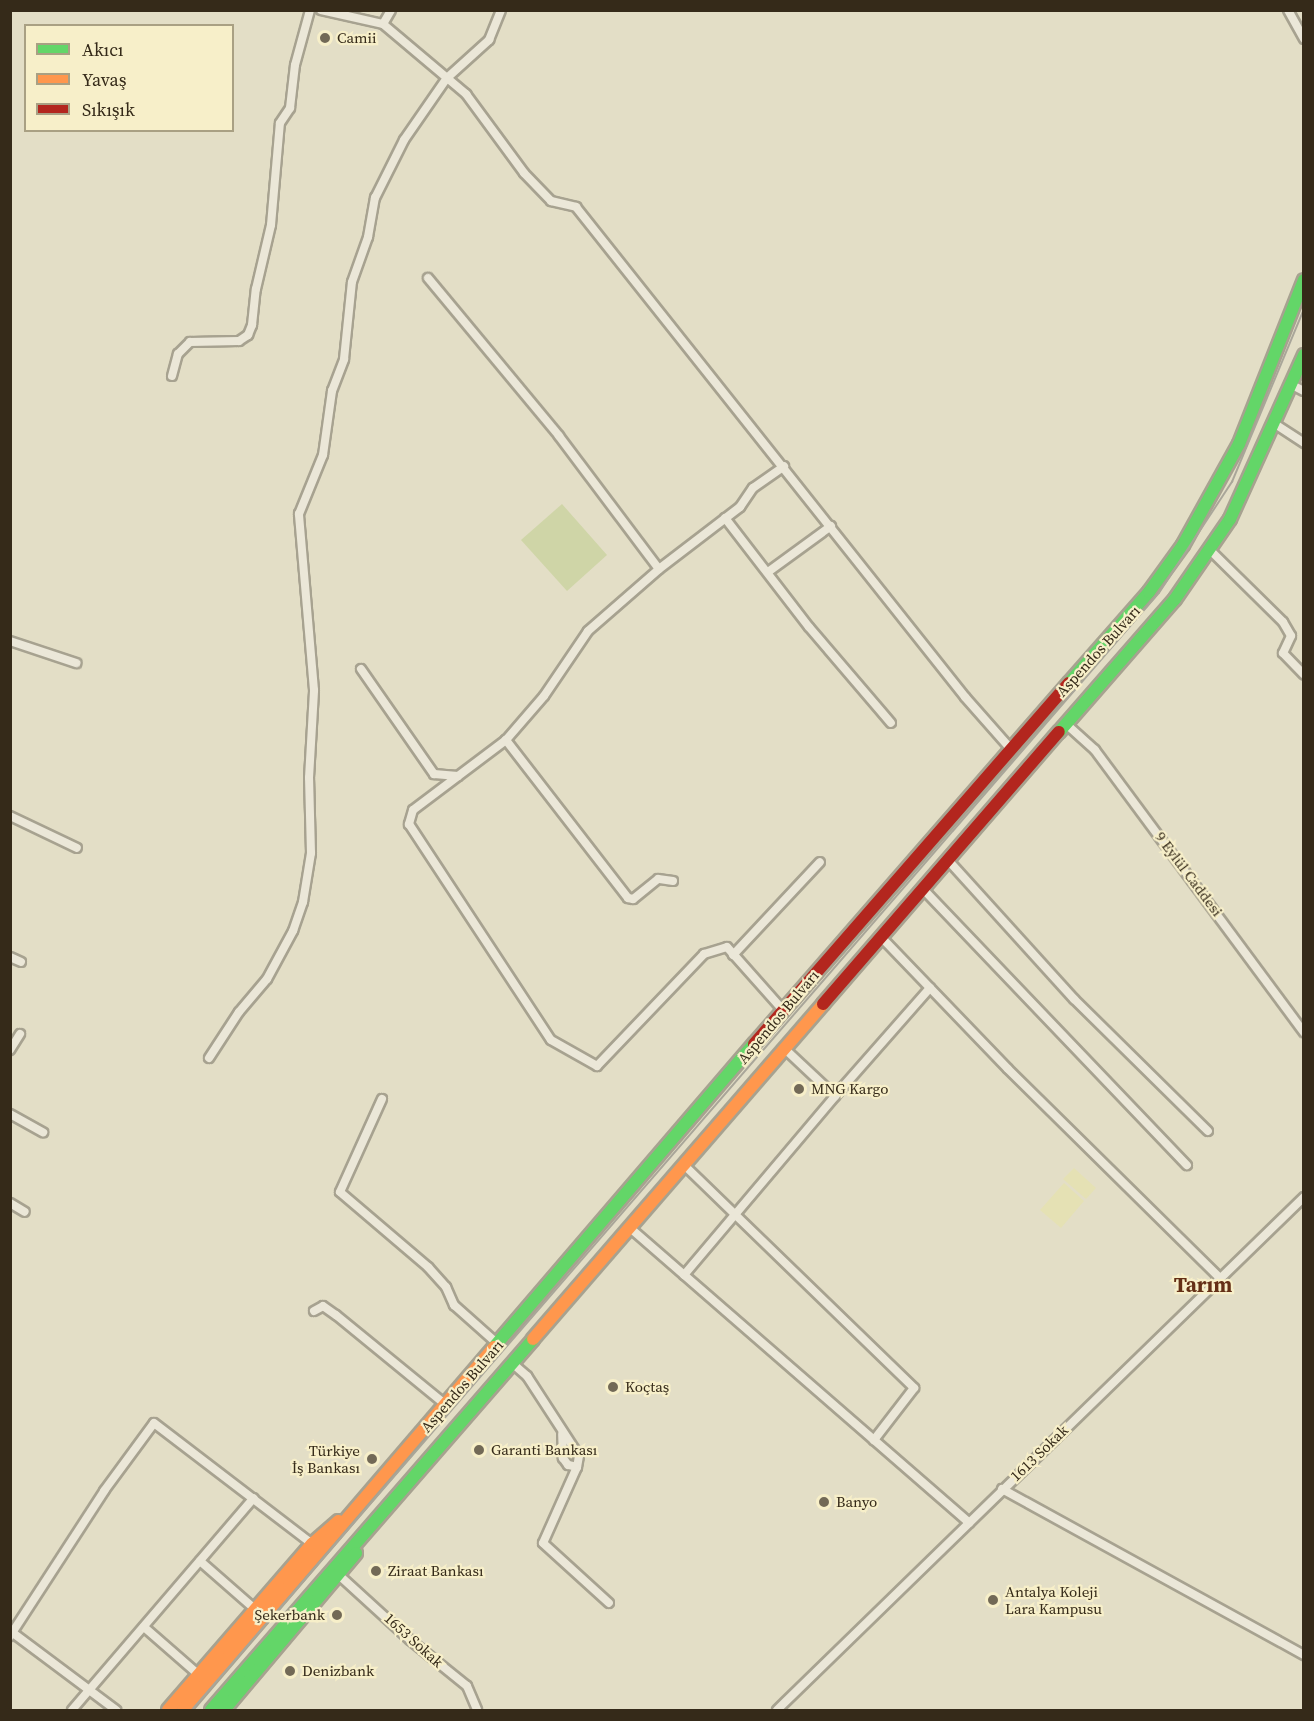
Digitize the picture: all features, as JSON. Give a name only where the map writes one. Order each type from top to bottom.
[{"type":"main road","name":"Aspendos Bulvarı","points":[[183,1710],[783,1010],[1010,748],[1149,592],[1183,545],[1239,444],[1304,280]]},
{"type":"main road","name":"Aspendos Bulvarı","points":[[211,1710],[683,1164],[787,1051],[883,939],[947,859],[1175,599],[1211,551],[1275,424],[1304,355]]},
{"type":"main road","points":[[168,1710],[312,1544],[367,1497]]},
{"type":"main road","points":[[224,1710],[340,1576],[386,1509]]},
{"type":"street","points":[[172,376],[178,354],[190,342],[239,341],[248,335],[252,325],[271,225],[280,123],[290,108],[295,65],[310,10]]},
{"type":"street","points":[[321,10],[383,24],[466,94],[524,173],[551,201],[576,207],[784,466],[965,697],[1010,748]]},
{"type":"street","points":[[383,24],[391,10]]},
{"type":"street","points":[[209,1058],[239,1012],[267,979],[300,916],[311,853],[309,767],[314,698],[299,514],[323,455],[331,399],[344,359],[352,282],[368,237],[375,198],[390,163],[447,78],[489,40],[501,10]]},
{"type":"street","points":[[1288,10],[1304,39]]},
{"type":"street","points":[[428,278],[559,436],[659,569]]},
{"type":"street","points":[[1292,385],[1304,391]]},
{"type":"street","points":[[1275,424],[1304,443]]},
{"type":"street","points":[[783,1010],[726,947],[704,954],[597,1066],[551,1040],[409,824],[413,810],[506,740],[544,696],[588,631],[659,569],[740,507],[753,488],[784,466]]},
{"type":"street","points":[[725,518],[808,627],[891,723]]},
{"type":"street","points":[[768,572],[831,526]]},
{"type":"street","points":[[1211,551],[1283,622],[1291,636],[1282,648],[1283,653],[1304,675]]},
{"type":"street","points":[[10,641],[76,663]]},
{"type":"street","points":[[361,669],[434,774],[458,776]]},
{"type":"street","name":"9 Eylül Caddesi","points":[[1065,723],[1095,750],[1304,1032]]},
{"type":"street","points":[[506,740],[628,898],[633,899],[658,879],[673,881]]},
{"type":"street","points":[[10,816],[77,848]]},
{"type":"street","points":[[947,859],[1074,999],[1208,1131]]},
{"type":"street","points":[[733,955],[820,862]]},
{"type":"street","points":[[923,889],[1187,1165]]},
{"type":"street","points":[[883,939],[1219,1277]]},
{"type":"street","points":[[10,957],[21,962]]},
{"type":"street","points":[[684,1275],[835,1096],[930,988]]},
{"type":"street","points":[[10,1050],[20,1034]]},
{"type":"street","points":[[787,1051],[835,1096]]},
{"type":"street","points":[[382,1099],[340,1192],[428,1267],[446,1287],[454,1305],[498,1344]]},
{"type":"street","points":[[10,1114],[44,1132]]},
{"type":"street","points":[[683,1164],[914,1388],[874,1440]]},
{"type":"street","name":"1613 Sokak","points":[[777,1710],[1219,1277],[1304,1197]]},
{"type":"street","points":[[10,1203],[25,1212]]},
{"type":"street","points":[[629,1227],[969,1523]]},
{"type":"street","points":[[314,1311],[322,1306],[336,1315],[446,1405]]},
{"type":"street","points":[[512,1363],[527,1376],[562,1434],[579,1456],[577,1467],[544,1547],[609,1604]]},
{"type":"street","points":[[116,1710],[91,1689],[12,1634],[104,1491],[154,1423],[312,1544]]},
{"type":"street","points":[[562,1434],[563,1458],[577,1467]]},
{"type":"street","points":[[1002,1489],[1304,1656]]},
{"type":"street","points":[[72,1710],[254,1498]]},
{"type":"street","points":[[200,1562],[256,1610]]},
{"type":"street","name":"1653 Sokak","points":[[340,1576],[410,1640],[467,1686],[477,1710]]},
{"type":"street","points":[[144,1627],[199,1675]]},
{"type":"shaded area","points":[[1074,1168],[1096,1188],[1086,1199],[1063,1179]]},
{"type":"shaded area","points":[[1064,1183],[1084,1201],[1061,1228],[1040,1210]]},
{"type":"green space","points":[[562,504],[607,555],[567,591],[521,540]]},
{"type":"tram line","points":[[192,1710],[1159,593],[1232,482],[1304,309]]},
{"type":"traffic: fast","points":[[1069,683],[1149,592],[1183,545],[1239,444],[1304,280]]},
{"type":"traffic: fast","points":[[1059,732],[1175,599],[1230,519],[1304,355]]},
{"type":"traffic: fast","points":[[494,1347],[754,1044]]},
{"type":"traffic: fast","points":[[211,1710],[533,1339]]},
{"type":"traffic: fast","points":[[224,1710],[356,1553]]},
{"type":"traffic: slow","points":[[533,1339],[823,1004]]},
{"type":"traffic: slow","points":[[183,1710],[494,1347]]},
{"type":"traffic: slow","points":[[168,1710],[312,1544],[338,1521]]},
{"type":"traffic: jam","points":[[754,1044],[1069,683]]},
{"type":"traffic: jam","points":[[823,1004],[1059,732]]},
{"type":"place","name":"Camii","points":[[325,38]]},
{"type":"place","name":"MNG Kargo","points":[[799,1089]]},
{"type":"place","name":"Koçtaş","points":[[613,1387]]},
{"type":"place","name":"Garanti Bankası","points":[[479,1450]]},
{"type":"place","name":"Türkiye İş Bankası","points":[[372,1459]]},
{"type":"place","name":"Banyo","points":[[824,1502]]},
{"type":"place","name":"Ziraat Bankası","points":[[376,1571]]},
{"type":"place","name":"Antalya Koleji Lara Kampusu","points":[[993,1600]]},
{"type":"place","name":"Şekerbank","points":[[337,1615]]},
{"type":"place","name":"Denizbank","points":[[290,1671]]},
{"type":"district","name":"Tarım","points":[[1203,1285]]}]
